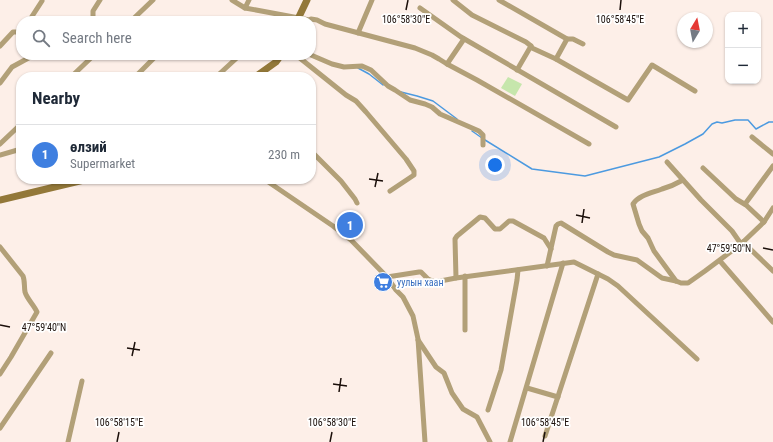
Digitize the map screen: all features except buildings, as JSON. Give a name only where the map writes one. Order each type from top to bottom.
[{"type":"main road","points":[[299,16],[307,0]]},
{"type":"main road","points":[[262,72],[277,60]]},
{"type":"main road","points":[[0,200],[67,184]]},
{"type":"street","points":[[93,16],[94,11],[100,0]]},
{"type":"street","points":[[136,16],[153,0]]},
{"type":"street","points":[[232,0],[245,8],[284,16]]},
{"type":"street","points":[[245,8],[249,0]]},
{"type":"street","points":[[358,33],[372,0]]},
{"type":"street","points":[[453,0],[472,15],[531,46],[532,48],[556,59],[628,100],[652,65],[695,91]]},
{"type":"street","points":[[499,0],[566,39],[573,39],[583,44]]},
{"type":"street","points":[[32,16],[42,1]]},
{"type":"street","points":[[420,8],[464,39],[616,127]]},
{"type":"street","points":[[316,20],[325,24],[415,48],[439,59],[589,144]]},
{"type":"street","points":[[0,46],[13,32],[16,32]]},
{"type":"street","points":[[447,64],[464,39]]},
{"type":"street","points":[[556,59],[566,39]]},
{"type":"street","points":[[517,70],[531,46]]},
{"type":"street","points":[[316,57],[344,67],[362,66],[371,70],[388,86],[410,100],[432,107],[440,114],[475,128],[483,134],[483,143]]},
{"type":"street","points":[[0,83],[12,67],[25,60]]},
{"type":"street","points":[[76,72],[89,60]]},
{"type":"street","points":[[140,72],[153,60]]},
{"type":"street","points":[[221,72],[235,60]]},
{"type":"street","points":[[302,60],[346,95],[356,101],[406,159],[414,171],[414,175],[390,191]]},
{"type":"street","points":[[0,144],[16,129]]},
{"type":"street","points":[[752,137],[773,154]]},
{"type":"street","points":[[0,155],[16,150]]},
{"type":"street","points":[[316,156],[341,181],[357,203]]},
{"type":"street","points":[[667,162],[742,243],[773,271]]},
{"type":"street","points":[[745,204],[773,166]]},
{"type":"street","points":[[703,168],[736,199],[745,204],[764,222]]},
{"type":"street","points":[[676,280],[654,251],[648,238],[642,231],[633,204],[649,193],[683,180]]},
{"type":"street","points":[[271,184],[351,240],[404,297],[413,316],[418,339],[425,442]]},
{"type":"street","points":[[547,266],[556,226],[562,223],[614,255],[637,260],[662,278],[676,280],[681,283],[688,283],[720,261],[742,243],[764,222],[773,208]]},
{"type":"street","points":[[456,278],[456,239],[480,217],[484,218],[495,229],[500,228],[509,221],[513,221],[544,238],[551,249]]},
{"type":"street","points":[[0,247],[23,276],[26,293],[37,312],[0,374]]},
{"type":"street","points":[[720,261],[773,322]]},
{"type":"street","points":[[387,277],[421,272],[428,279],[435,282],[465,276],[574,262],[618,286],[697,359]]},
{"type":"street","points":[[510,442],[563,263]]},
{"type":"street","points":[[488,410],[502,370],[518,270]]},
{"type":"street","points":[[545,436],[598,274]]},
{"type":"street","points":[[465,276],[466,330]]},
{"type":"street","points":[[418,339],[436,367],[444,373],[452,393],[462,409],[477,417],[490,442]]},
{"type":"street","points":[[0,428],[51,353]]},
{"type":"street","points":[[68,442],[82,381]]},
{"type":"street","points":[[527,388],[558,397]]},
{"type":"green space","points":[[508,77],[522,84],[515,96],[501,88]]},
{"type":"waterway","points":[[358,68],[369,74],[383,85]]},
{"type":"waterway","points":[[401,92],[433,101],[457,119]]},
{"type":"waterway","points":[[485,140],[532,169],[585,176],[659,157],[703,134],[712,124],[717,122],[722,123],[735,120],[748,120],[756,129],[769,122],[773,122]]},
{"type":"waterway","points":[[472,131],[482,138]]},
{"type":"place","name":"өлзий","points":[[350,225]]},
{"type":"place","name":"уулын хаан","points":[[383,282]]}]
